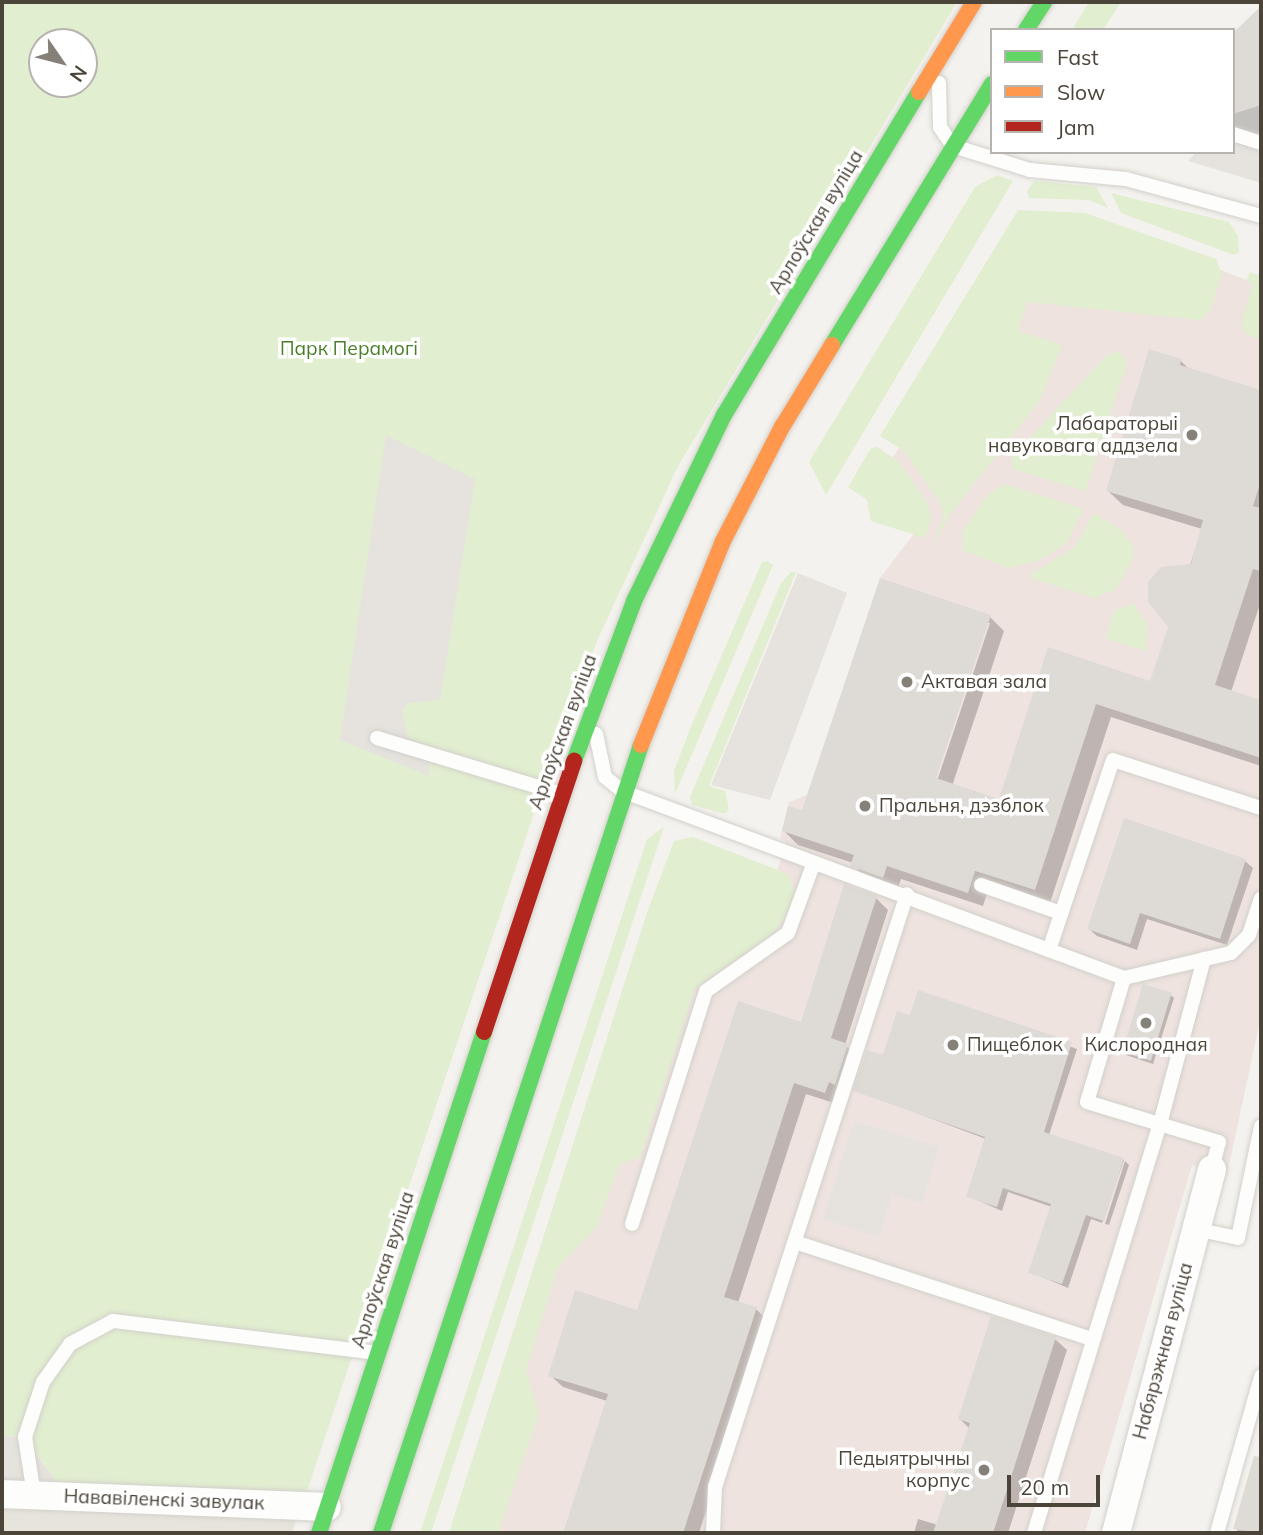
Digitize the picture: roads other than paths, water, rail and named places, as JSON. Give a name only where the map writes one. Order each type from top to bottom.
[{"type":"main road","name":"Арлоўская вуліца","points":[[323,1520],[562,794],[634,601],[724,415],[894,146],[949,41],[974,2]]},
{"type":"main road","points":[[1027,28],[1044,2]]},
{"type":"main road","points":[[381,1533],[622,791],[722,543],[782,426],[916,202],[990,87]]},
{"type":"main road","points":[[916,202],[920,169]]},
{"type":"street","name":"Набярэжная вуліца","points":[[1116,1533],[1212,1169]]},
{"type":"street","name":"Нававіленскі завулак","points":[[2,1494],[323,1520]]},
{"type":"lane","points":[[949,41],[936,94],[940,127],[953,146],[1030,170],[1126,178],[1261,216]]},
{"type":"lane","points":[[1235,135],[1261,143]]},
{"type":"lane","points":[[598,695],[596,736],[605,777],[622,791],[813,866],[907,894],[1124,978],[1231,953],[1249,935],[1261,899]]},
{"type":"lane","points":[[377,738],[562,794]]},
{"type":"lane","points":[[1049,950],[1113,760],[1261,808]]},
{"type":"lane","points":[[632,1224],[706,991],[788,933],[813,866]]},
{"type":"lane","points":[[982,885],[1061,913]]},
{"type":"lane","points":[[713,1533],[715,1487],[907,894]]},
{"type":"lane","points":[[1034,1533],[1160,1124],[1204,959]]},
{"type":"lane","points":[[1124,978],[1087,1102],[1219,1142],[1212,1169]]},
{"type":"lane","points":[[1195,1229],[1238,1238],[1261,1126]]},
{"type":"lane","points":[[794,1242],[1092,1339]]},
{"type":"lane","points":[[34,1495],[25,1437],[43,1382],[70,1344],[113,1321],[378,1353]]},
{"type":"lane","points":[[1217,1533],[1261,1376]]},
{"type":"place","name":"Лабараторыі навуковага аддзела","points":[[1192,435]]},
{"type":"place","name":"Актавая зала","points":[[907,682]]},
{"type":"place","name":"Пральня, дэзблок","points":[[865,806]]},
{"type":"place","name":"Кислородная","points":[[1146,1023]]},
{"type":"place","name":"Пищеблок","points":[[953,1045]]},
{"type":"place","name":"Педыятрычны корпус","points":[[984,1470]]},
{"type":"park label","name":"Парк Перамогі","points":[[349,349]]}]
